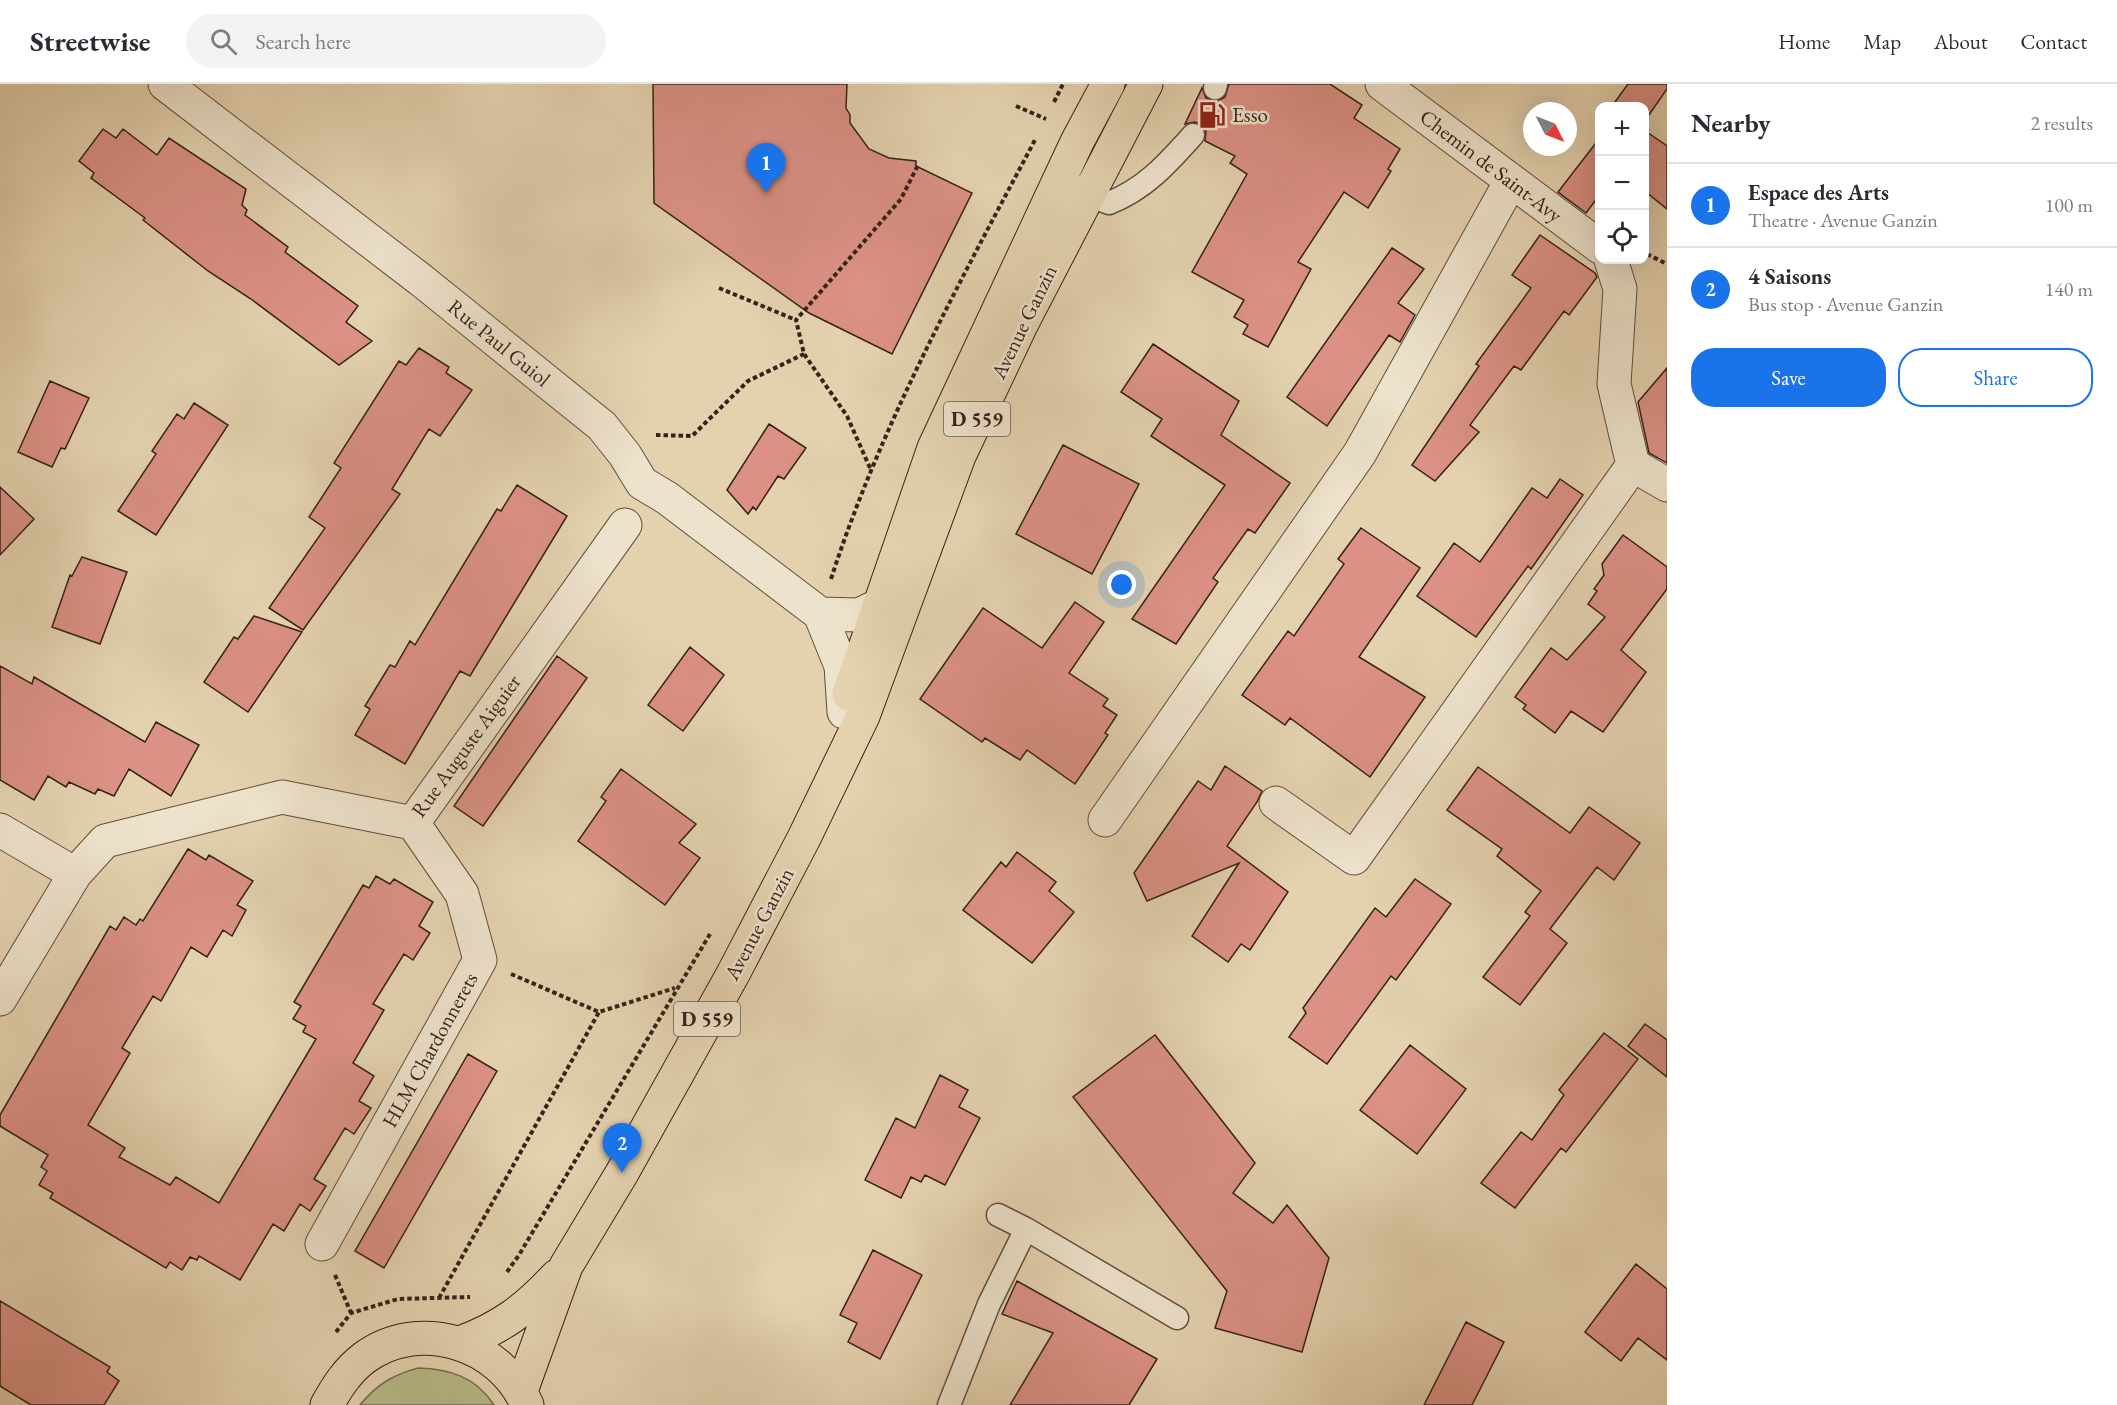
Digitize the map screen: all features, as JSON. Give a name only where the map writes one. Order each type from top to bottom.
[{"type":"main road","name":"Avenue Ganzin","points":[[837,767],[844,712],[877,609],[934,448],[1077,142],[1108,84]]},
{"type":"main road","name":"Avenue Ganzin","points":[[460,1343],[506,1323],[530,1304],[566,1266],[622,1173],[733,974],[804,838],[863,716],[959,456],[1021,325],[1146,84]]},
{"type":"main road","name":"Avenue Ganzin","points":[[524,1398],[566,1266]]},
{"type":"main road","points":[[327,1405],[341,1380],[365,1358],[394,1343],[427,1338],[460,1343],[484,1354],[504,1370],[524,1398]]},
{"type":"street","name":"Rue Paul Guiol","points":[[165,84],[439,294],[602,426],[625,455],[642,483],[667,498],[820,614]]},
{"type":"street","name":"Chemin de Saint-Avy","points":[[1382,84],[1595,244]]},
{"type":"street","points":[[1106,820],[1360,453],[1511,181]]},
{"type":"street","points":[[1612,264],[1620,289],[1614,384],[1633,465],[1667,485]]},
{"type":"street","points":[[1276,803],[1354,858],[1633,465]]},
{"type":"street","name":"Rue Auguste Aiguier","points":[[0,999],[75,874],[105,841],[282,797],[413,823],[625,525]]},
{"type":"street","points":[[844,712],[841,666],[820,614],[859,615],[877,609],[912,588]]},
{"type":"street","name":"HLM Chardonnerets","points":[[322,1244],[480,960],[462,894],[413,823]]},
{"type":"street","points":[[0,830],[75,874]]},
{"type":"lane","points":[[1077,142],[1074,168],[1078,186],[1088,195],[1109,203],[1132,194],[1163,169],[1193,135]]},
{"type":"lane","points":[[998,1215],[1026,1229],[1177,1318]]},
{"type":"lane","points":[[949,1405],[988,1304],[1026,1229]]},
{"type":"path","points":[[830,580],[870,468],[916,365],[1063,84]]},
{"type":"path","points":[[1016,106],[1046,119]]},
{"type":"path","points":[[796,320],[901,199],[918,165]]},
{"type":"path","points":[[1649,254],[1667,264]]},
{"type":"path","points":[[719,288],[796,320]]},
{"type":"path","points":[[796,320],[804,354],[847,416],[870,468]]},
{"type":"path","points":[[625,455],[648,435],[692,436],[748,381],[804,354]]},
{"type":"path","points":[[519,1255],[714,929]]},
{"type":"path","points":[[480,960],[599,1012],[677,988]]},
{"type":"path","points":[[439,1298],[599,1012]]},
{"type":"green space","points":[[418,1368],[441,1370],[461,1376],[487,1395],[494,1405],[360,1405],[386,1381]]},
{"type":"building","points":[[653,84],[847,84],[846,108],[850,115],[850,123],[869,149],[889,158],[916,161],[916,166],[972,193],[892,354],[809,313],[654,203]]},
{"type":"building","points":[[1229,84],[1330,84],[1362,105],[1354,118],[1400,149],[1388,169],[1391,171],[1368,208],[1344,192],[1298,262],[1311,269],[1268,347],[1243,334],[1248,325],[1234,317],[1244,300],[1192,272],[1247,174],[1230,163],[1235,156],[1205,141],[1206,131],[1202,125],[1195,122],[1185,124],[1202,88],[1206,98],[1218,101],[1225,97]]},
{"type":"building","points":[[1628,84],[1667,84],[1667,89],[1649,115],[1649,102],[1615,102]]},
{"type":"building","points":[[103,129],[116,138],[123,129],[157,155],[169,138],[246,189],[242,205],[247,210],[245,215],[288,247],[285,252],[358,306],[346,322],[372,341],[339,365],[251,299],[208,271],[143,220],[145,218],[91,178],[94,173],[79,161]]},
{"type":"building","points":[[1649,133],[1667,146],[1667,209],[1649,195]]},
{"type":"building","points":[[1595,144],[1595,201],[1586,213],[1558,192]]},
{"type":"building","points":[[1540,235],[1595,273],[1597,277],[1569,315],[1564,311],[1521,370],[1514,366],[1470,425],[1479,432],[1435,481],[1412,465],[1479,366],[1476,364],[1531,288],[1512,275]]},
{"type":"building","points":[[1392,248],[1424,269],[1398,303],[1415,315],[1400,342],[1389,335],[1327,426],[1287,397]]},
{"type":"building","points":[[1153,344],[1239,401],[1221,435],[1290,483],[1255,533],[1248,529],[1213,578],[1218,582],[1176,644],[1132,619],[1225,485],[1151,436],[1162,419],[1121,392]]},
{"type":"building","points":[[419,348],[449,367],[446,373],[472,390],[440,436],[429,429],[392,489],[400,494],[303,630],[269,608],[325,528],[309,517],[341,468],[334,463],[399,361],[406,365]]},
{"type":"building","points":[[1667,368],[1667,463],[1649,453],[1638,402]]},
{"type":"building","points":[[50,381],[89,398],[65,449],[61,448],[52,467],[18,452]]},
{"type":"building","points":[[194,403],[228,425],[156,535],[118,511],[156,454],[152,451],[177,414],[184,419]]},
{"type":"building","points":[[769,424],[806,448],[784,479],[778,476],[756,510],[753,507],[748,514],[727,490]]},
{"type":"building","points":[[1063,445],[1139,484],[1092,574],[1016,534]]},
{"type":"building","points":[[1560,479],[1583,495],[1531,569],[1528,566],[1476,637],[1417,596],[1454,543],[1480,562],[1532,488],[1547,498]]},
{"type":"building","points":[[517,485],[567,516],[470,676],[460,671],[405,764],[355,735],[370,709],[365,706],[390,665],[395,667],[410,641],[415,645],[497,509],[501,511]]},
{"type":"building","points":[[0,487],[34,519],[0,555]]},
{"type":"building","points":[[1361,528],[1420,568],[1359,657],[1425,697],[1370,777],[1290,718],[1285,725],[1242,695],[1288,631],[1294,636],[1344,564],[1338,559]]},
{"type":"building","points":[[1623,535],[1667,567],[1667,589],[1621,650],[1646,672],[1603,732],[1571,711],[1555,733],[1523,709],[1526,705],[1515,697],[1551,648],[1567,660],[1605,617],[1588,604],[1597,591],[1594,589],[1604,575],[1602,564]]},
{"type":"building","points":[[82,557],[127,572],[100,644],[52,627],[70,575],[72,576]]},
{"type":"building","points":[[1075,602],[1104,622],[1069,673],[1108,699],[1103,706],[1117,715],[1105,733],[1108,735],[1075,784],[1027,750],[1020,760],[985,738],[982,742],[920,699],[983,608],[1042,648]]},
{"type":"building","points":[[254,616],[302,632],[248,712],[204,682],[234,637],[238,639]]},
{"type":"building","points":[[690,647],[724,675],[683,731],[648,705]]},
{"type":"building","points":[[557,656],[587,678],[483,826],[454,806]]},
{"type":"building","points":[[0,666],[32,684],[34,677],[145,742],[156,722],[199,745],[171,796],[129,769],[114,796],[98,789],[95,794],[69,782],[66,787],[48,776],[34,800],[0,780]]},
{"type":"building","points":[[1225,766],[1262,791],[1227,846],[1288,892],[1250,950],[1241,944],[1228,962],[1192,936],[1239,863],[1147,901],[1134,873],[1198,781],[1211,790]]},
{"type":"building","points":[[1478,767],[1570,833],[1589,807],[1640,843],[1614,880],[1597,867],[1550,929],[1567,943],[1520,1005],[1483,977],[1530,916],[1525,912],[1541,891],[1497,856],[1502,849],[1447,810]]},
{"type":"building","points":[[621,769],[696,824],[679,843],[700,858],[665,905],[578,841],[606,801],[601,797]]},
{"type":"building","points":[[188,849],[206,860],[209,855],[253,881],[237,905],[246,910],[232,936],[223,930],[207,957],[191,947],[161,1001],[153,996],[122,1048],[130,1053],[88,1125],[125,1148],[119,1157],[170,1185],[176,1177],[219,1203],[316,1039],[303,1032],[306,1026],[293,1019],[301,1006],[294,1002],[363,885],[369,888],[376,876],[390,884],[394,879],[433,902],[419,926],[430,933],[413,960],[404,954],[373,1004],[384,1010],[353,1063],[374,1076],[359,1101],[371,1108],[354,1134],[345,1128],[314,1179],[326,1186],[310,1211],[300,1204],[284,1231],[273,1224],[240,1280],[199,1256],[197,1260],[190,1257],[182,1270],[170,1262],[166,1268],[50,1198],[53,1193],[39,1185],[47,1171],[41,1167],[48,1155],[0,1126],[0,1115],[110,926],[116,930],[124,917],[136,925],[140,919],[143,921]]},
{"type":"building","points":[[1017,852],[1056,882],[1049,891],[1074,912],[1032,963],[963,910],[1001,862],[1006,867]]},
{"type":"building","points":[[1415,879],[1451,904],[1396,980],[1391,976],[1327,1064],[1289,1037],[1306,1013],[1303,1008],[1375,908],[1386,917]]},
{"type":"building","points":[[1645,1024],[1667,1040],[1667,1077],[1628,1046]]},
{"type":"building","points":[[1604,1033],[1638,1059],[1566,1152],[1561,1148],[1515,1208],[1481,1183],[1521,1132],[1532,1140],[1564,1095],[1559,1090]]},
{"type":"building","points":[[1155,1035],[1255,1163],[1233,1193],[1273,1223],[1287,1205],[1329,1258],[1302,1352],[1215,1328],[1227,1291],[1073,1097]]},
{"type":"building","points":[[1410,1045],[1466,1089],[1417,1154],[1360,1110]]},
{"type":"building","points":[[468,1054],[497,1071],[384,1268],[355,1251]]},
{"type":"building","points":[[940,1075],[968,1090],[959,1107],[980,1118],[945,1185],[925,1175],[921,1182],[911,1177],[901,1198],[865,1180],[896,1118],[915,1128]]},
{"type":"building","points":[[873,1250],[922,1275],[880,1359],[848,1342],[857,1323],[840,1315]]},
{"type":"building","points":[[1636,1264],[1667,1289],[1667,1360],[1638,1338],[1621,1361],[1585,1332]]},
{"type":"building","points":[[1017,1281],[1157,1359],[1129,1405],[1010,1405],[1053,1333],[1002,1314]]},
{"type":"building","points":[[0,1301],[110,1367],[107,1372],[119,1381],[104,1405],[31,1405],[0,1386]]},
{"type":"building","points":[[1466,1322],[1504,1342],[1472,1405],[1424,1405]]},
{"type":"place","name":"Esso","points":[[1212,115]]},
{"type":"place","name":"Espace des Arts","points":[[766,193]]},
{"type":"place","name":"4 Saisons","points":[[622,1173]]}]
